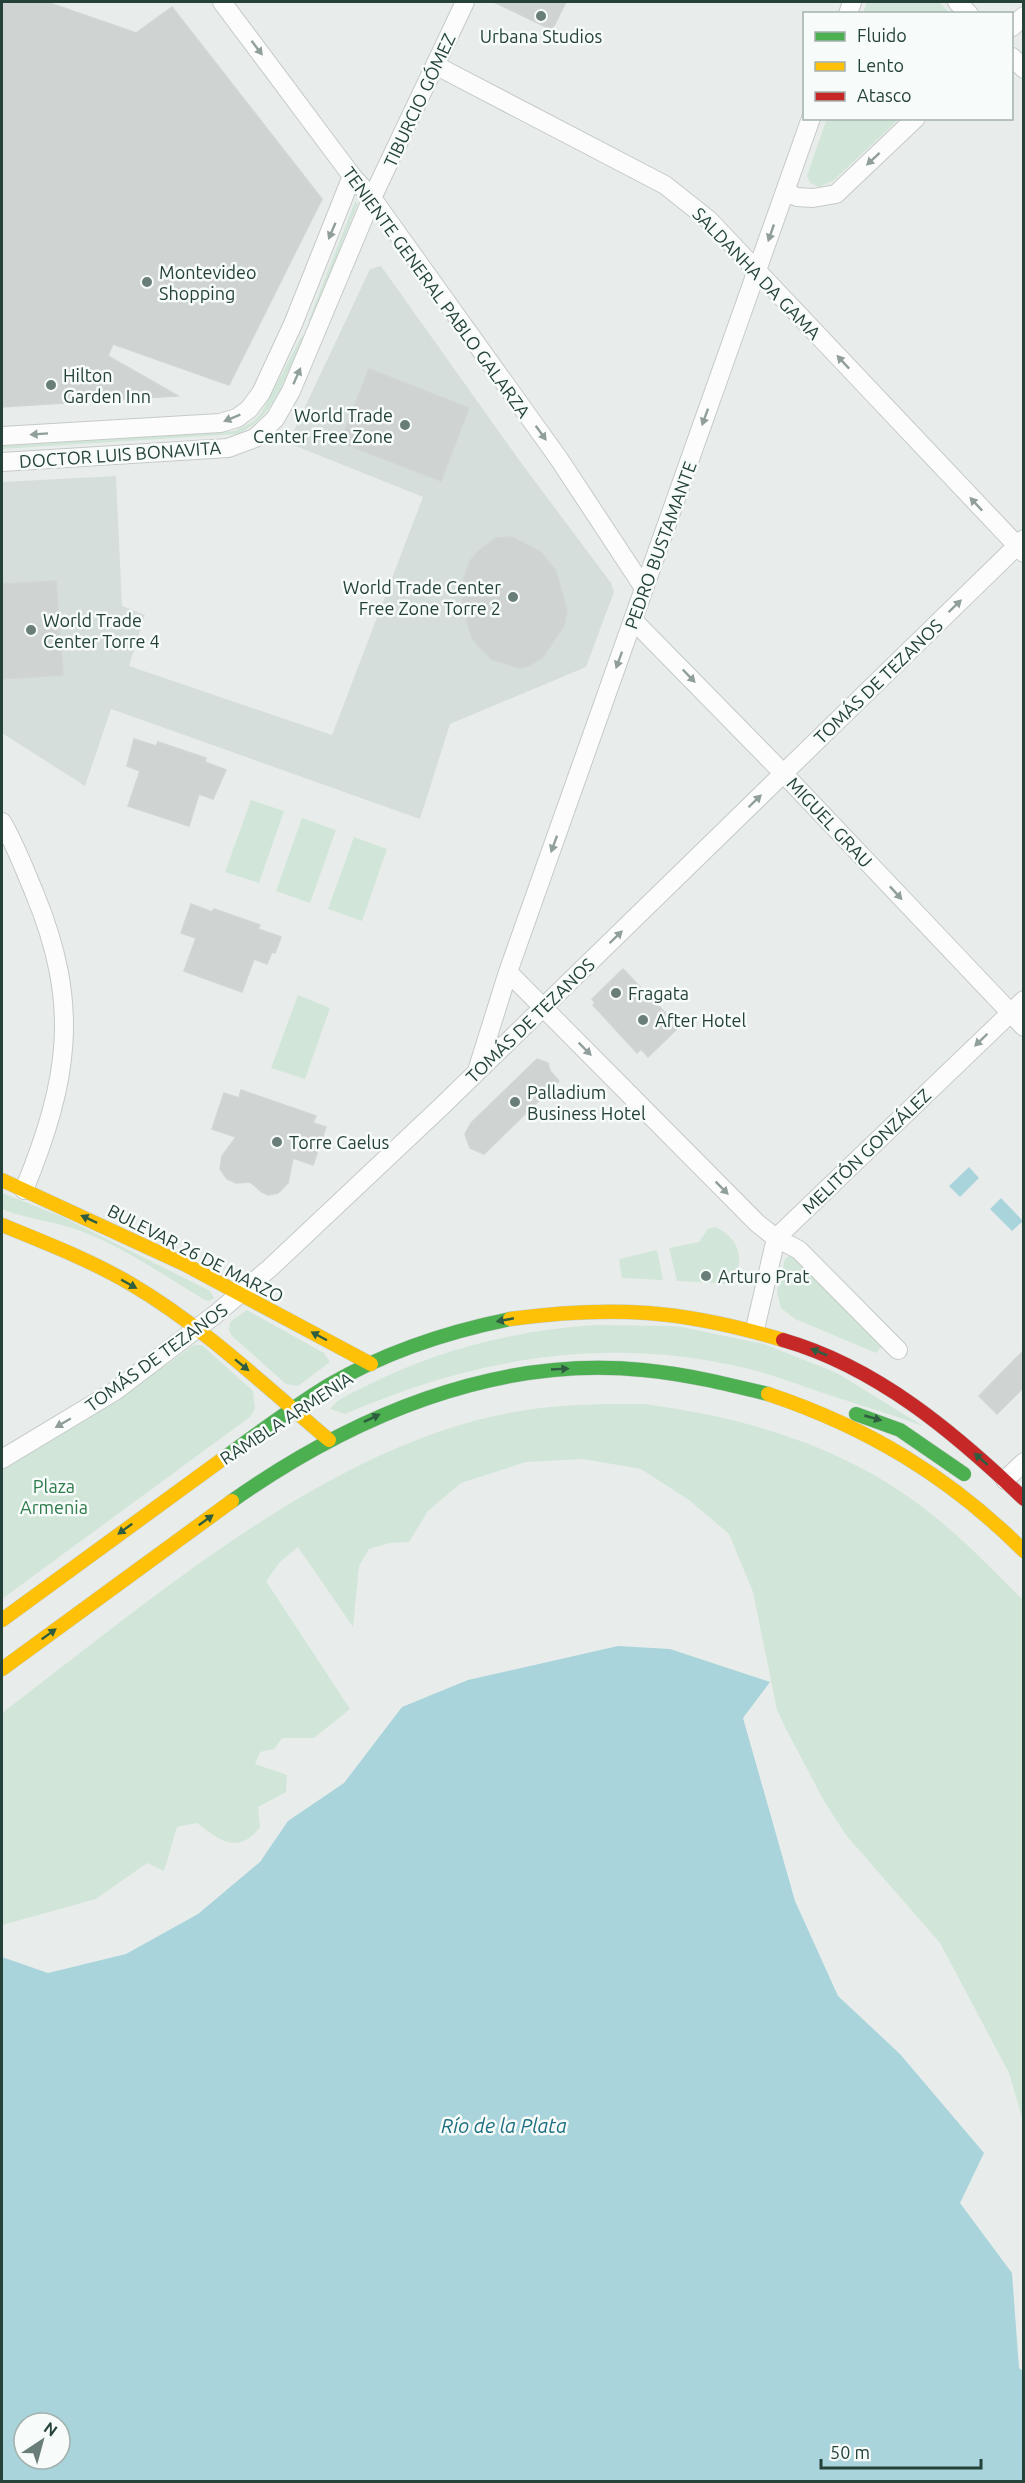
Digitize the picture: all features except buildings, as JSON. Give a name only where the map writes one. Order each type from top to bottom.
[{"type":"main road","name":"BULEVAR 26 DE MARZO","points":[[2,1180],[186,1265],[371,1364]]},
{"type":"main road","points":[[2,1225],[107,1272],[146,1293],[197,1328],[329,1440]]},
{"type":"main road","name":"RAMBLA ARMENIA","points":[[2,1620],[293,1410],[345,1376],[462,1328],[566,1310],[646,1309],[691,1315],[755,1329],[828,1356],[900,1395],[941,1424],[1005,1480],[1023,1499]]},
{"type":"main road","points":[[2,1669],[208,1518],[283,1467],[329,1440],[396,1407],[444,1390],[489,1379],[556,1369],[657,1370],[706,1377],[886,1422],[924,1443],[982,1484],[1005,1480]]},
{"type":"main road","points":[[775,1396],[839,1420],[936,1476],[1000,1526],[1023,1551]]},
{"type":"street","name":"TENIENTE GENERAL PABLO GALARZA","points":[[222,2],[352,176],[372,198],[559,459],[644,588]]},
{"type":"street","name":"TIBURCIO GÓMEZ","points":[[372,198],[465,2]]},
{"type":"street","name":"SALDANHA DA GAMA","points":[[435,64],[665,185],[709,220],[1021,546]]},
{"type":"street","name":"PEDRO BUSTAMANTE","points":[[476,1072],[508,972],[810,120]]},
{"type":"street","points":[[785,192],[797,197],[813,198],[836,194],[914,120]]},
{"type":"street","name":"DOCTOR LUIS BONAVITA","points":[[2,436],[220,423],[237,418],[249,409],[261,393],[293,324],[352,176]]},
{"type":"street","name":"DOCTOR LUIS BONAVITA","points":[[2,462],[228,448],[255,438],[275,419],[291,392],[372,198]]},
{"type":"street","name":"TOMÁS DE TEZANOS","points":[[2,1459],[115,1391],[241,1294],[544,1007],[783,773],[1021,546]]},
{"type":"street","name":"MIGUEL GRAU","points":[[633,620],[783,773],[1023,1028]]},
{"type":"street","points":[[2,822],[11,837],[47,922],[61,979],[65,1011],[62,1069],[55,1104],[24,1190]]},
{"type":"street","points":[[508,972],[757,1223],[776,1238],[799,1250],[898,1350]]},
{"type":"street","name":"MELITÓN GONZÁLEZ","points":[[776,1238],[1023,1000]]},
{"type":"street","points":[[755,1329],[776,1238]]},
{"type":"street","points":[[1005,1480],[1023,1462]]},
{"type":"shaded area","points":[[381,266],[522,464],[611,583],[614,592],[586,667],[450,724],[420,819],[111,709],[85,786],[2,733],[2,482],[116,476],[122,606],[145,615],[129,666],[332,735],[423,497],[288,443],[370,269]]},
{"type":"green space","points":[[867,2],[939,2],[949,12],[863,12]]},
{"type":"green space","points":[[826,120],[898,120],[833,181],[819,187],[810,183],[807,176]]},
{"type":"green space","points":[[355,202],[358,203],[311,321],[308,322]]},
{"type":"green space","points":[[301,337],[303,338],[285,379],[270,406],[250,427],[237,434],[2,449],[2,446],[235,431],[254,421],[262,412]]},
{"type":"green space","points":[[251,800],[284,811],[259,883],[225,872]]},
{"type":"green space","points":[[302,818],[336,830],[310,903],[276,891]]},
{"type":"green space","points":[[354,837],[387,849],[362,921],[328,909]]},
{"type":"green space","points":[[298,995],[330,1008],[305,1079],[271,1068]]},
{"type":"green space","points":[[2,1193],[63,1217],[210,1291],[214,1298],[209,1301],[205,1300],[143,1262],[95,1237],[69,1227],[2,1209]]},
{"type":"green space","points":[[715,1227],[731,1238],[738,1252],[738,1268],[730,1284],[677,1281],[669,1248],[699,1242],[708,1229]]},
{"type":"green space","points":[[657,1250],[663,1280],[622,1278],[619,1259]]},
{"type":"green space","points":[[792,1254],[882,1346],[876,1353],[795,1319],[781,1308],[777,1291],[785,1259]]},
{"type":"green space","points":[[247,1310],[324,1353],[330,1362],[298,1386],[286,1384],[232,1336],[229,1330],[230,1322]]},
{"type":"green space","points":[[596,1325],[677,1326],[764,1344],[837,1373],[923,1426],[755,1370],[693,1358],[642,1353],[591,1353],[492,1366],[394,1395],[345,1414],[330,1409],[355,1391],[419,1362],[448,1352],[506,1337]]},
{"type":"green space","name":"Plaza Armenia","points":[[194,1345],[202,1345],[253,1391],[255,1409],[250,1417],[2,1599],[2,1468],[114,1402]]},
{"type":"green space","points":[[644,1404],[759,1427],[796,1439],[868,1471],[934,1516],[969,1546],[1023,1600],[1023,2121],[1009,2073],[940,1943],[846,1835],[824,1801],[786,1729],[777,1710],[753,1592],[729,1534],[689,1500],[641,1469],[583,1459],[526,1462],[461,1483],[428,1511],[409,1542],[389,1543],[369,1549],[359,1566],[353,1627],[298,1547],[280,1562],[266,1581],[350,1709],[314,1738],[282,1738],[274,1749],[260,1752],[255,1764],[287,1775],[286,1792],[258,1807],[260,1827],[245,1841],[237,1843],[222,1840],[197,1823],[177,1827],[164,1871],[147,1863],[96,1899],[2,1925],[2,1713],[183,1575],[249,1530],[316,1488],[385,1453],[455,1426],[526,1410],[570,1405]]},
{"type":"water","points":[[969,1167],[979,1178],[960,1197],[949,1186]]},
{"type":"water","points":[[1001,1198],[1023,1221],[1012,1231],[990,1209]]},
{"type":"water","name":"Río de la Plata","points":[[618,1646],[670,1649],[770,1682],[743,1718],[795,1901],[838,1996],[900,2054],[984,2153],[960,2203],[1012,2273],[1019,2368],[1023,2371],[1023,2481],[2,2481],[2,1957],[48,1973],[126,1954],[198,1914],[260,1862],[288,1821],[344,1783],[402,1707],[468,1680]]},
{"type":"traffic: fast","points":[[224,1458],[316,1393],[350,1373],[416,1344],[510,1319]]},
{"type":"traffic: fast","points":[[232,1501],[326,1443],[375,1419],[427,1398],[479,1383],[533,1372],[588,1368],[643,1370],[691,1377],[768,1394]]},
{"type":"traffic: fast","points":[[856,1414],[900,1430],[964,1474]]},
{"type":"traffic: slow","points":[[2,1180],[186,1265],[371,1364]]},
{"type":"traffic: slow","points":[[2,1225],[100,1267],[158,1301],[209,1338],[329,1440]]},
{"type":"traffic: slow","points":[[510,1319],[582,1312],[648,1313],[713,1322],[783,1340]]},
{"type":"traffic: slow","points":[[768,1394],[839,1422],[905,1457],[967,1500],[1024,1551]]},
{"type":"traffic: slow","points":[[2,1620],[224,1458]]},
{"type":"traffic: slow","points":[[2,1669],[232,1501]]},
{"type":"traffic: jam","points":[[783,1340],[851,1367],[913,1405],[970,1450],[1024,1499]]},
{"type":"place","name":"Urbana Studios","points":[[541,16]]},
{"type":"place","name":"Montevideo Shopping","points":[[147,282]]},
{"type":"place","name":"Hilton Garden Inn","points":[[51,385]]},
{"type":"place","name":"World Trade Center Free Zone","points":[[405,425]]},
{"type":"place","name":"World Trade Center Free Zone Torre 2","points":[[513,597]]},
{"type":"place","name":"World Trade Center Torre 4","points":[[31,630]]},
{"type":"place","name":"Fragata","points":[[616,993]]},
{"type":"place","name":"After Hotel","points":[[643,1020]]},
{"type":"place","name":"Palladium Business Hotel","points":[[515,1102]]},
{"type":"place","name":"Torre Caelus","points":[[277,1142]]},
{"type":"place","name":"Arturo Prat","points":[[706,1276]]}]
